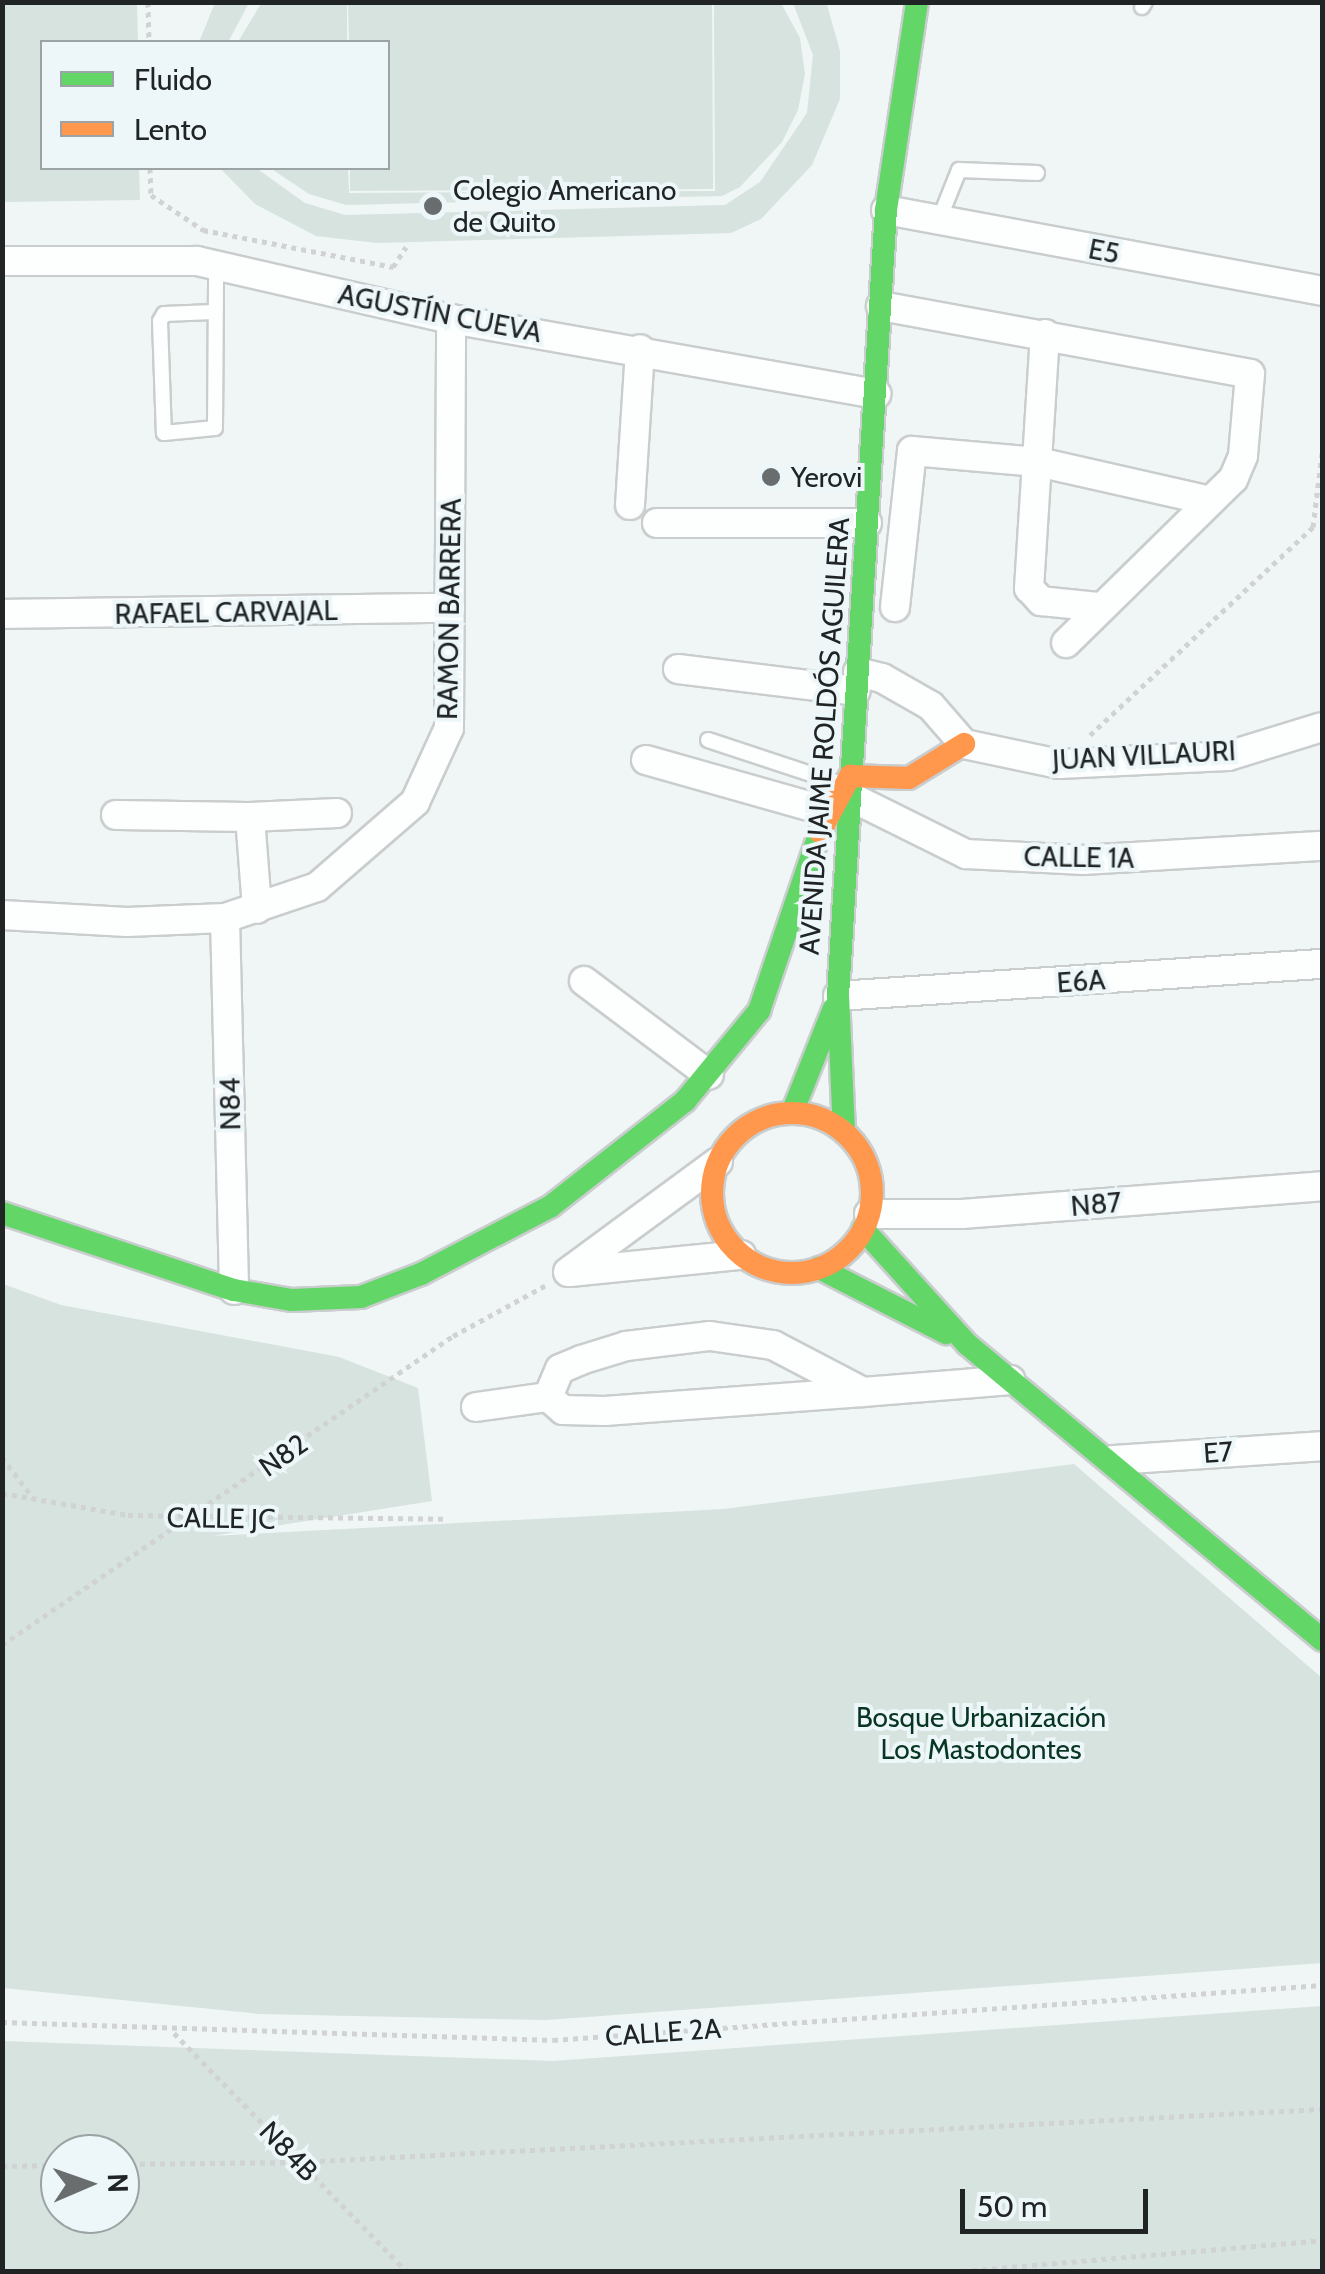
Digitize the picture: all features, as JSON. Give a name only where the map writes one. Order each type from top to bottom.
[{"type":"street","name":"AVENIDA JAIME ROLDÓS AGUILERA","points":[[844,1132],[838,996],[843,793],[857,682],[886,210],[917,2]]},
{"type":"street","name":"E5","points":[[886,210],[1322,291]]},
{"type":"street","name":"AGUSTÍN CUEVA","points":[[2,261],[153,256],[216,266],[451,319],[876,394]]},
{"type":"street","points":[[880,306],[1250,374],[1240,467],[1066,643]]},
{"type":"street","name":"RAMON BARRERA","points":[[2,915],[127,922],[226,918],[257,909],[344,870],[414,802],[449,728],[451,319]]},
{"type":"street","points":[[1045,334],[1030,588],[1041,601],[1099,607]]},
{"type":"street","points":[[630,505],[640,350]]},
{"type":"street","points":[[895,608],[907,456],[918,450],[1038,462],[1206,500]]},
{"type":"street","points":[[657,523],[867,522]]},
{"type":"street","name":"RAFAEL CARVAJAL","points":[[2,614],[450,608]]},
{"type":"street","points":[[2,1213],[234,1290],[292,1300],[360,1297],[422,1274],[564,1198],[709,1076],[760,1011],[843,793],[909,778],[964,744],[931,706],[882,678],[857,682],[678,669]]},
{"type":"street","name":"JUAN VILLAURI","points":[[964,744],[1058,764],[1228,756],[1322,727]]},
{"type":"street","name":"CALLE 1A","points":[[646,760],[843,793],[966,854],[1084,860],[1322,846]]},
{"type":"street","points":[[116,815],[338,813]]},
{"type":"street","points":[[250,816],[257,909]]},
{"type":"street","name":"N84","points":[[226,918],[234,1290]]},
{"type":"street","name":"E6A","points":[[838,996],[1322,964]]},
{"type":"street","points":[[584,981],[709,1076]]},
{"type":"street","name":"AVENIDA JAIME ROLDÓS AGUILERA","points":[[792,1113],[838,996]]},
{"type":"street","points":[[568,1272],[718,1162],[756,1121],[792,1113],[844,1132],[868,1170],[866,1222],[837,1259],[819,1268],[778,1272],[740,1254],[717,1222],[712,1181],[718,1162]]},
{"type":"street","name":"N87","points":[[866,1222],[1322,1186]]},
{"type":"street","points":[[866,1222],[967,1344],[1113,1460],[1322,1640]]},
{"type":"street","points":[[568,1272],[740,1254]]},
{"type":"street","points":[[819,1268],[967,1344]]},
{"type":"street","points":[[548,1397],[560,1369],[580,1360],[626,1346],[710,1336],[773,1345],[863,1392]]},
{"type":"street","points":[[476,1407],[548,1397],[563,1410],[594,1412],[1011,1380]]},
{"type":"street","name":"E7","points":[[1113,1460],[1322,1446]]},
{"type":"lane","points":[[939,220],[959,170],[1037,172]]},
{"type":"lane","points":[[212,312],[164,314],[160,321],[164,433],[216,428],[212,312],[216,266]]},
{"type":"lane","points":[[708,740],[843,793]]},
{"type":"path","points":[[148,2],[148,40]]},
{"type":"path","points":[[150,170],[151,196],[203,230],[393,267],[406,247]]},
{"type":"path","points":[[1058,764],[1313,527],[1322,454]]},
{"type":"path","name":"N82","points":[[2,1645],[453,1336],[568,1272]]},
{"type":"path","points":[[2,1457],[32,1498]]},
{"type":"path","name":"CALLE JC","points":[[2,1493],[191,1519],[442,1520]]},
{"type":"path","name":"CALLE 2A","points":[[2,2022],[553,2040],[1322,1985]]},
{"type":"path","name":"N84B","points":[[172,2030],[407,2272]]},
{"type":"path","points":[[140,2164],[300,2162],[1322,2109]]},
{"type":"path","points":[[2,2166],[40,2165]]},
{"type":"path","points":[[952,2272],[1322,2240]]},
{"type":"green space","points":[[262,2],[347,3],[347,40],[239,40]]},
{"type":"green space","points":[[2,3],[137,3],[138,40],[40,40],[40,170],[139,170],[140,200],[3,202]]},
{"type":"green space","points":[[215,3],[249,3],[229,40],[200,40]]},
{"type":"green space","points":[[348,3],[712,3],[713,189],[350,191],[350,170],[390,170],[390,40],[349,40]]},
{"type":"green space","points":[[714,3],[781,3],[800,38],[805,74],[798,110],[782,142],[740,187],[722,196],[346,205],[309,194],[273,170],[348,170],[349,193],[715,191]]},
{"type":"green space","points":[[793,3],[827,5],[840,51],[840,99],[812,165],[761,219],[731,233],[377,243],[316,236],[255,204],[222,170],[259,170],[305,203],[345,215],[725,205],[760,182],[807,113],[813,55]]},
{"type":"green space","name":"Bosque Urbanización Los Mastodontes","points":[[3,1284],[61,1305],[339,1357],[418,1388],[432,1501],[212,1536],[724,1509],[1074,1464],[1322,1678],[1322,1963],[546,2020],[260,2014],[3,1988]]},
{"type":"green space","points":[[1322,2006],[1322,2271],[3,2271],[3,2041],[553,2061]]},
{"type":"traffic: fast","points":[[844,1132],[838,996],[886,210],[917,2]]},
{"type":"traffic: fast","points":[[2,1213],[234,1290],[292,1300],[361,1297],[421,1274],[551,1206],[685,1101],[759,1011],[820,832]]},
{"type":"traffic: fast","points":[[792,1113],[834,1008]]},
{"type":"traffic: fast","points":[[863,1229],[967,1344],[1322,1640]]},
{"type":"traffic: fast","points":[[819,1268],[946,1333]]},
{"type":"traffic: slow","points":[[820,832],[850,776],[909,778],[964,744]]},
{"type":"traffic: slow","points":[[792,1113],[822,1119],[848,1137],[866,1163],[872,1193],[866,1223],[848,1249],[822,1267],[792,1273],[762,1267],[736,1249],[718,1223],[712,1193],[718,1163],[736,1137],[762,1119],[792,1113]]},
{"type":"place","name":"Colegio Americano de Quito","points":[[433,206]]},
{"type":"place","name":"Yerovi","points":[[771,477]]}]
